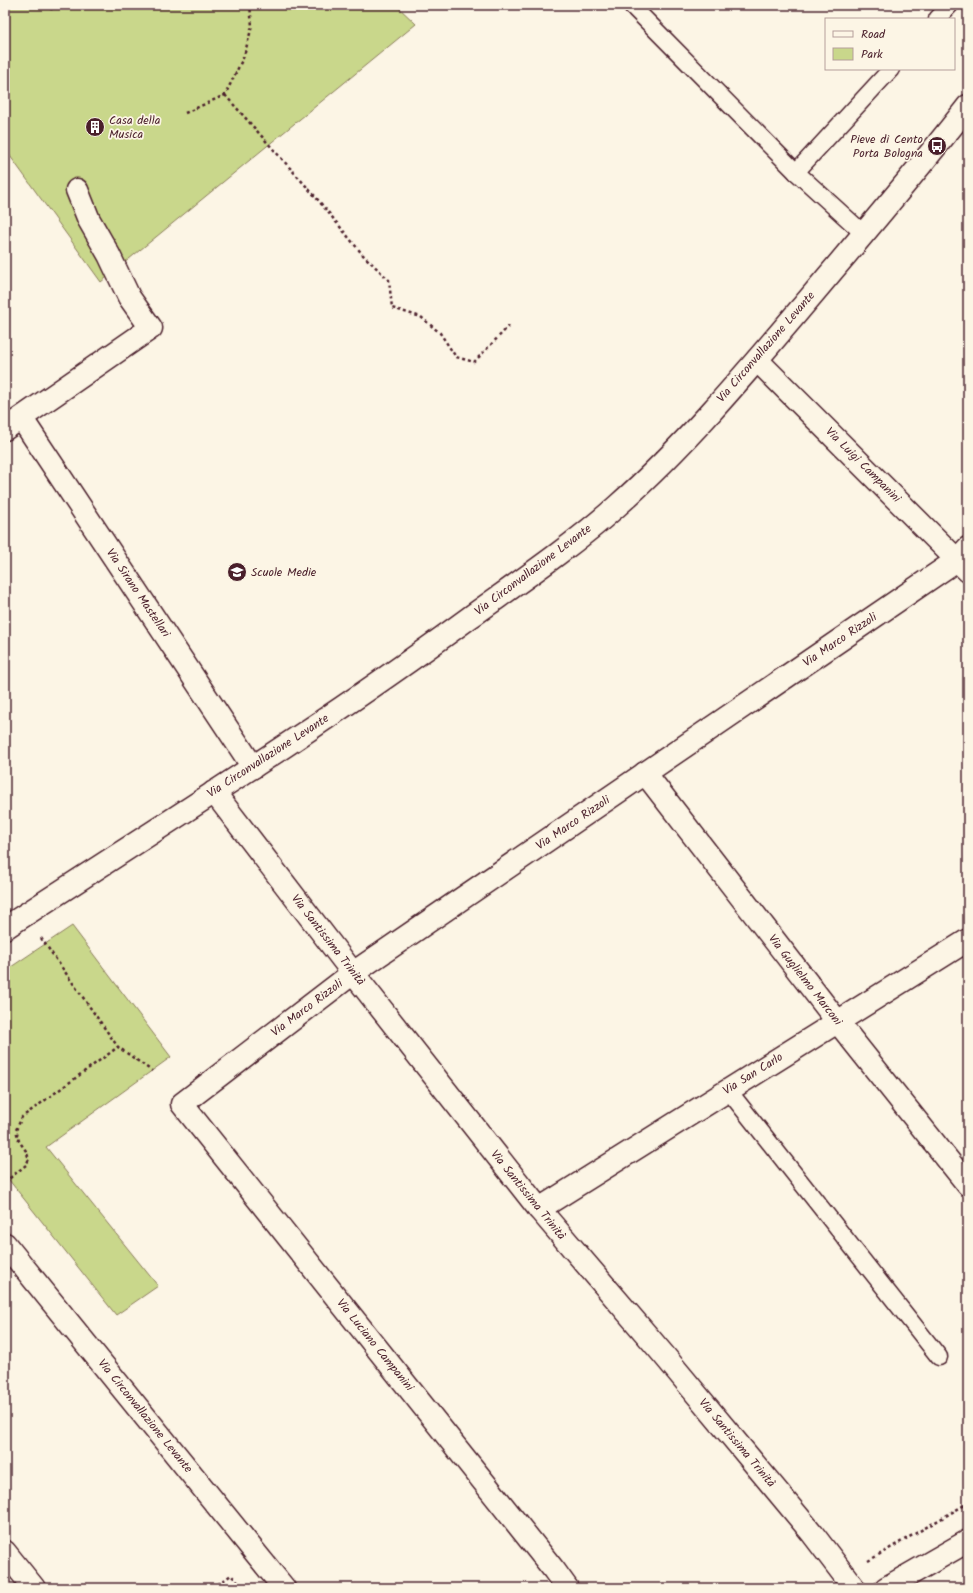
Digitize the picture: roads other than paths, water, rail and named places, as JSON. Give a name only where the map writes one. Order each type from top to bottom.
[{"type":"street","name":"Via Circonvallazione Levante","points":[[5,928],[253,767],[410,661],[568,546],[616,507],[663,464],[757,360],[937,146],[968,106]]},
{"type":"street","name":"Via Sirano Mastellari","points":[[76,190],[89,220],[109,255],[129,297],[151,328],[14,424],[253,767]]},
{"type":"street","name":"Via Luigi Campanini","points":[[757,360],[964,560]]},
{"type":"street","name":"Via Marco Rizzoli","points":[[182,1104],[353,973],[645,773],[964,560]]},
{"type":"street","name":"Via Guglielmo Marconi","points":[[645,773],[837,1021],[967,1181]]},
{"type":"street","name":"Via Santissima Trinità","points":[[214,792],[353,973],[538,1209],[812,1533],[849,1582]]},
{"type":"street","name":"Via San Carlo","points":[[538,1209],[968,940]]},
{"type":"street","name":"Via Luciano Campanini","points":[[182,1104],[567,1588]]},
{"type":"street","name":"Via Circonvallazione Levante","points":[[5,1244],[284,1588]]},
{"type":"street","points":[[886,1588],[968,1541]]},
{"type":"street","points":[[5,1552],[34,1588]]},
{"type":"lane","points":[[631,5],[796,172],[864,233]]},
{"type":"lane","points":[[938,18],[950,5]]},
{"type":"lane","points":[[796,172],[890,70]]},
{"type":"lane","points":[[728,1090],[939,1356]]},
{"type":"place","name":"Casa della Musica","points":[[95,127]]},
{"type":"place","name":"Pieve di Cento Porta Bologna","points":[[937,146]]},
{"type":"place","name":"Scuole Medie","points":[[237,572]]}]
